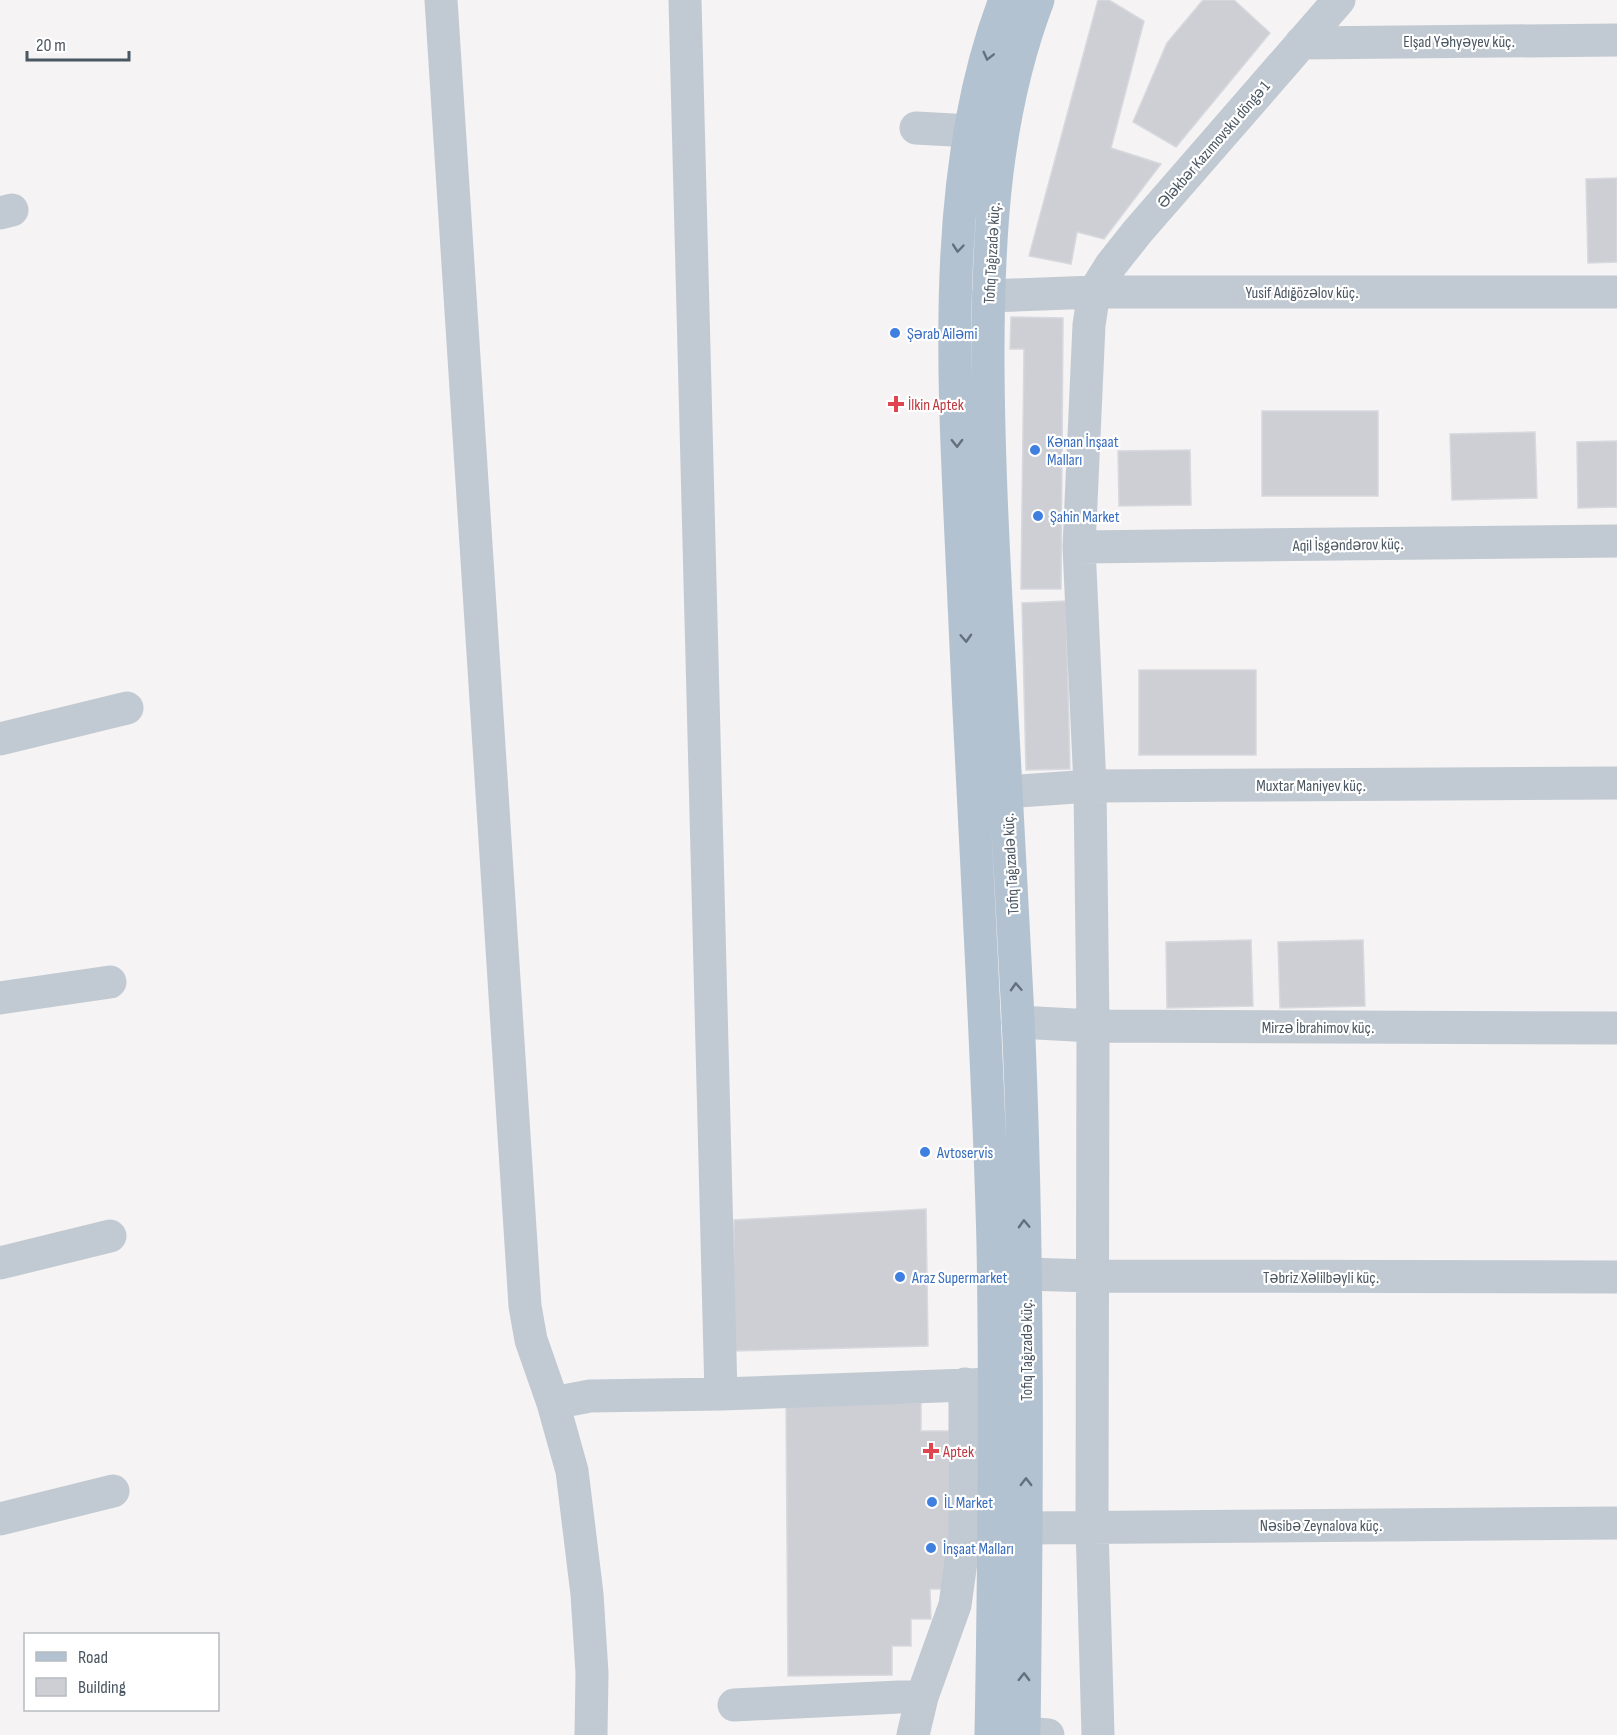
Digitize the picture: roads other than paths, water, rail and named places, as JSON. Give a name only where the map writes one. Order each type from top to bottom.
[{"type":"main road","name":"Tofiq Tağızadə küç.","points":[[991,1735],[995,1512],[980,1384],[993,1242],[957,450],[957,262],[971,130],[996,25],[1005,0]]},
{"type":"main road","name":"Tofiq Tağızadə küç.","points":[[1032,1734],[1026,1528],[1025,1274],[1018,1023],[988,449],[988,296],[994,190],[1000,138],[1024,38],[1038,0]]},
{"type":"main road","points":[[984,1024],[1018,1023]]},
{"type":"street","points":[[441,0],[525,1306],[531,1340],[553,1403],[572,1472],[587,1594],[592,1673],[591,1735]]},
{"type":"street","points":[[685,0],[721,1394]]},
{"type":"street","name":"Ələkbər Kazımovsku döngə 1","points":[[1094,292],[1111,265],[1138,231],[1338,0]]},
{"type":"street","name":"Elşad Yəhyəyev küç.","points":[[1301,43],[1617,40]]},
{"type":"street","points":[[916,128],[971,130]]},
{"type":"street","points":[[1094,292],[1089,326],[1079,547],[1090,786],[1093,1026],[1092,1527],[1098,1735]]},
{"type":"street","name":"Yusif Adığözəlov küç.","points":[[988,296],[1094,292],[1617,292]]},
{"type":"street","name":"Aqil İsgəndərov küç.","points":[[1079,547],[1617,541]]},
{"type":"street","points":[[0,739],[127,708]]},
{"type":"street","name":"Muxtar Maniyev küç.","points":[[1006,792],[1090,786],[1617,783]]},
{"type":"street","points":[[0,998],[110,981]]},
{"type":"street","name":"Mirzə İbrahimov küç.","points":[[1018,1023],[1093,1026],[1617,1028]]},
{"type":"street","points":[[0,1263],[110,1236]]},
{"type":"street","name":"Təbriz Xəlilbəyli küç.","points":[[1025,1274],[1617,1277]]},
{"type":"street","points":[[553,1403],[590,1396],[721,1394],[980,1384],[965,1533],[955,1605],[922,1697],[913,1735]]},
{"type":"street","points":[[0,1519],[113,1491]]},
{"type":"street","name":"Nəsibə Zeynalova küç.","points":[[1026,1528],[1617,1523]]},
{"type":"street","points":[[734,1705],[922,1697]]},
{"type":"place","name":"Şərab Ailəmi","points":[[895,333]]},
{"type":"place","name":"İlkin Aptek","points":[[896,404]]},
{"type":"place","name":"Kənan İnşaat Malları","points":[[1035,450]]},
{"type":"place","name":"Şahin Market","points":[[1038,516]]},
{"type":"place","name":"Avtoservis","points":[[925,1152]]},
{"type":"place","name":"Araz Supermarket","points":[[900,1277]]},
{"type":"place","name":"Aptek","points":[[931,1451]]},
{"type":"place","name":"İL Market","points":[[932,1502]]},
{"type":"place","name":"İnşaat Malları","points":[[931,1548]]}]
